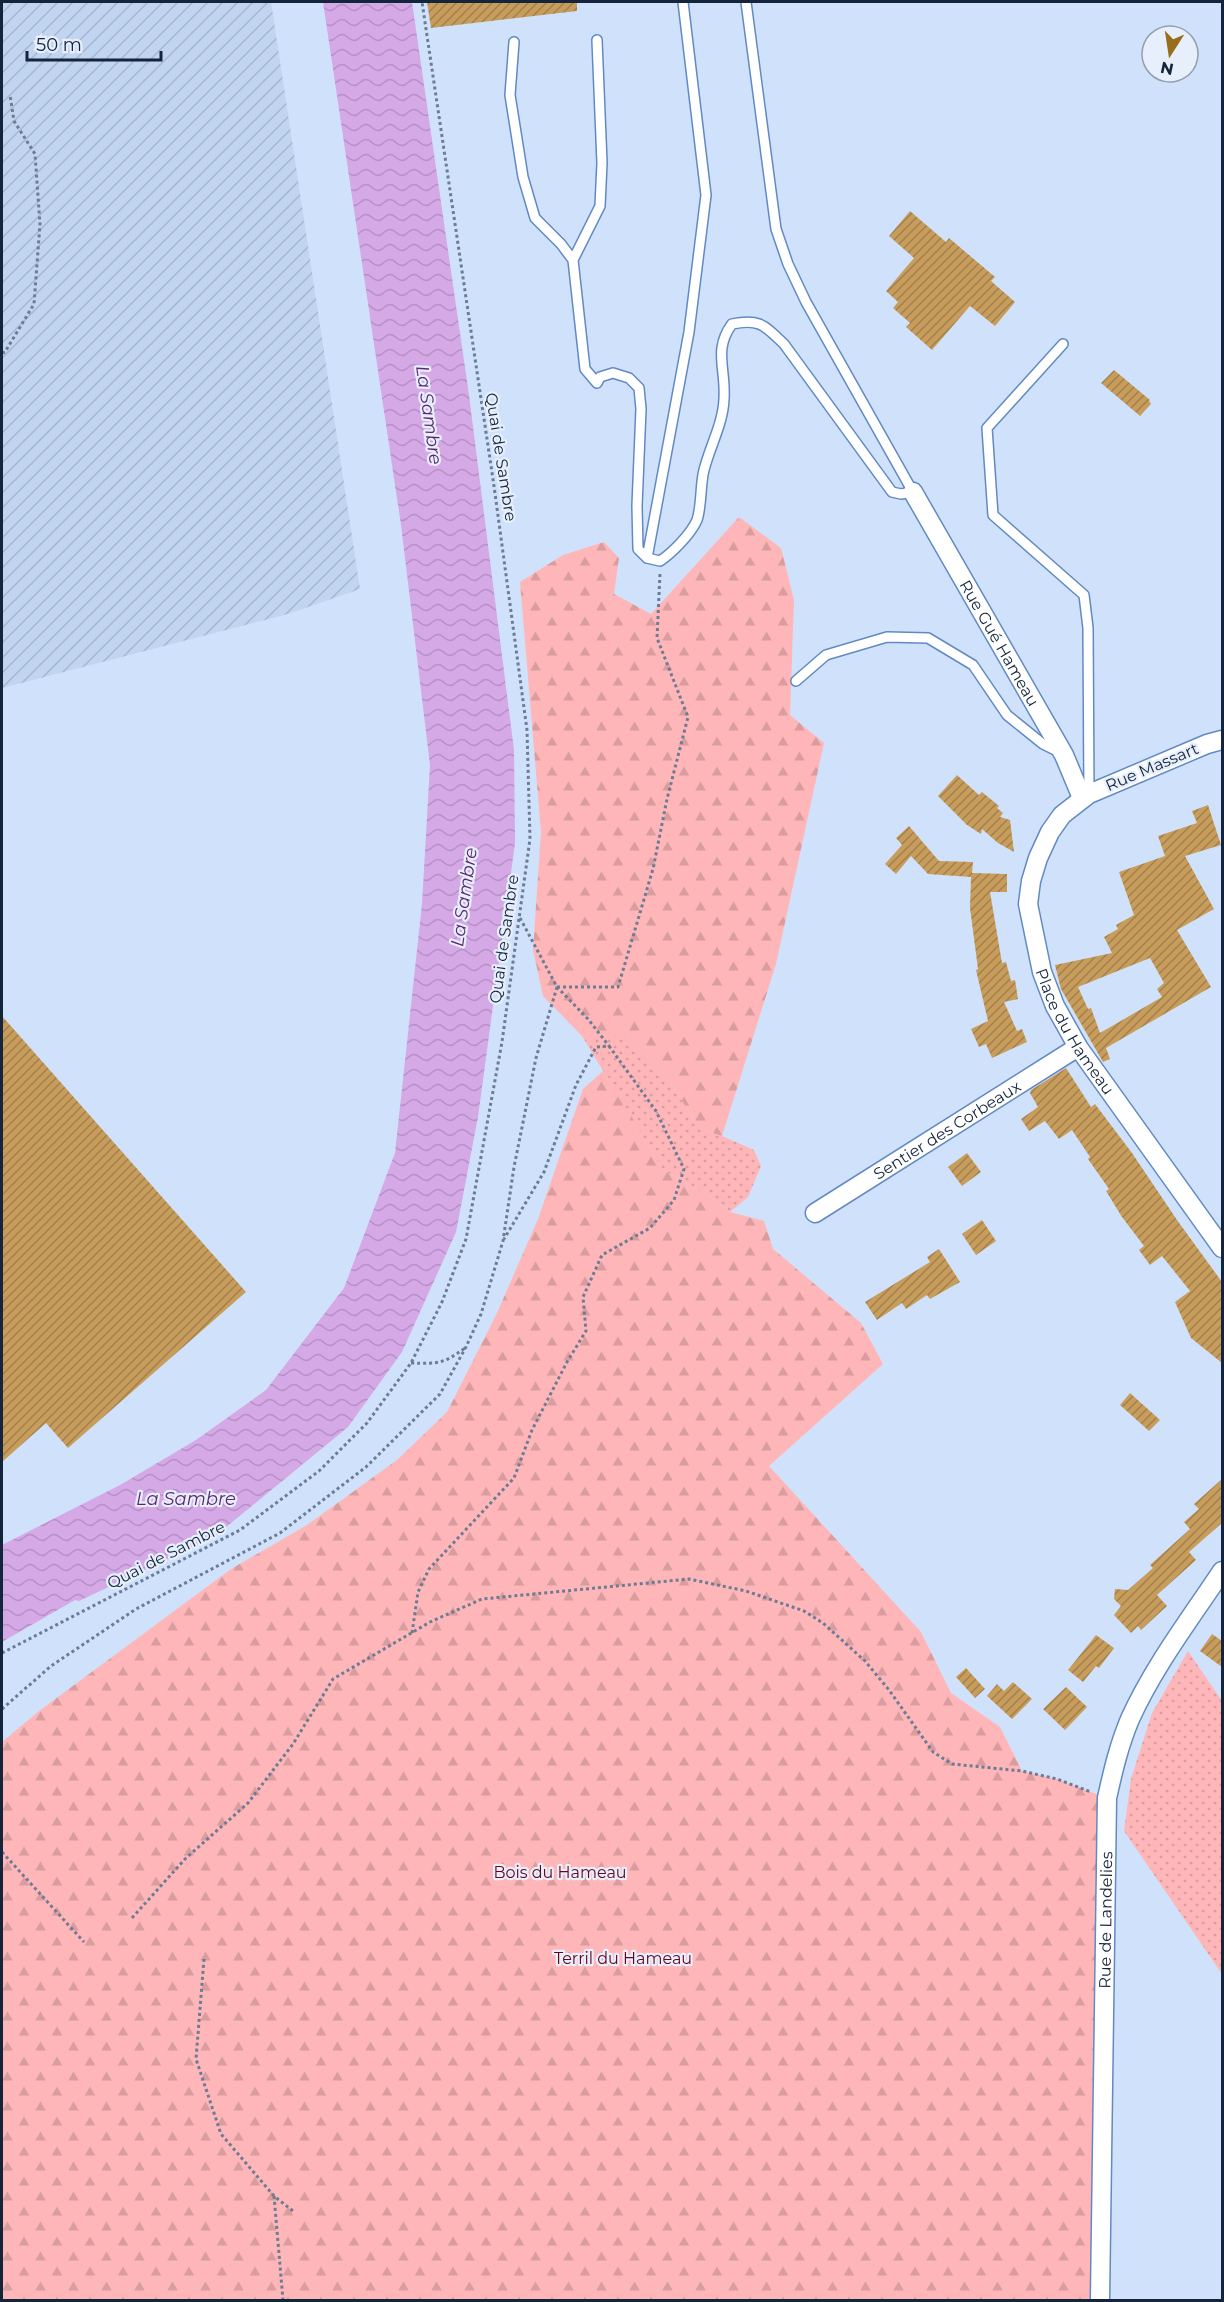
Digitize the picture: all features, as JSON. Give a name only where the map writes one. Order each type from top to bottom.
[{"type":"street","name":"Rue Gué Hameau","points":[[913,492],[1086,796]]},
{"type":"street","name":"Rue Massart","points":[[1086,796],[1207,744],[1222,740]]},
{"type":"street","name":"Place du Hameau","points":[[1086,796],[1062,815],[1050,832],[1031,881],[1028,904],[1042,972],[1055,1006],[1078,1047],[1222,1248]]},
{"type":"street","name":"Sentier des Corbeaux","points":[[815,1213],[1078,1047]]},
{"type":"street","name":"Rue de Landelies","points":[[1100,2301],[1107,1798],[1116,1755],[1142,1695],[1222,1571]]},
{"type":"lane","points":[[647,558],[689,332],[706,195],[683,2]]},
{"type":"lane","points":[[514,42],[510,95],[523,177],[535,218],[561,244],[573,260],[585,369],[597,383],[600,377],[613,373],[629,378],[639,388],[641,427],[638,549],[647,558],[660,561],[673,552],[697,520],[704,471],[721,420],[724,403],[725,383],[721,349],[723,336],[732,324],[748,320],[762,323],[784,344],[892,492],[901,494],[913,492],[821,328],[788,264],[776,229],[746,2]]},
{"type":"lane","points":[[573,260],[600,206],[602,163],[597,40]]},
{"type":"lane","points":[[1063,344],[987,428],[993,515],[1084,595],[1088,628],[1086,796]]},
{"type":"lane","points":[[796,681],[826,656],[887,637],[928,638],[973,665],[1007,715],[1043,744],[1064,755]]},
{"type":"path","name":"Quai de Sambre","points":[[2,1653],[240,1530],[319,1471],[367,1423],[411,1363],[442,1302],[466,1239],[502,1042],[530,838],[527,730],[494,486],[422,2]]},
{"type":"path","points":[[2,353],[5,352],[34,304],[40,224],[35,154],[14,121],[10,95]]},
{"type":"path","points":[[556,987],[618,987],[654,869],[667,799],[688,717],[657,638],[660,561]]},
{"type":"path","points":[[412,1633],[418,1592],[429,1569],[514,1478],[532,1430],[567,1362],[586,1331],[584,1297],[602,1255],[650,1228],[674,1200],[684,1169],[656,1111],[588,1019],[556,987],[519,918]]},
{"type":"path","points":[[2,1709],[51,1666],[136,1609],[280,1533],[366,1467],[440,1394],[481,1314],[503,1241],[514,1167],[536,1058],[556,987]]},
{"type":"path","points":[[503,1241],[544,1172],[576,1084],[596,1047],[609,1046]]},
{"type":"path","points":[[411,1363],[431,1364],[447,1361],[466,1347]]},
{"type":"path","points":[[132,1918],[185,1859],[248,1803],[293,1744],[333,1679],[412,1633],[482,1599],[688,1579],[746,1591],[804,1611],[823,1623],[865,1661],[889,1690],[933,1752],[952,1764],[1022,1771],[1057,1779],[1107,1798]]},
{"type":"path","points":[[2,1852],[84,1942]]},
{"type":"path","points":[[204,1959],[196,2059],[221,2134],[274,2196],[293,2211]]},
{"type":"path","points":[[274,2196],[283,2301]]},
{"type":"shaded area","points":[[2,2],[271,2],[360,589],[288,614],[2,688]]},
{"type":"green space","points":[[739,517],[781,548],[794,600],[790,715],[824,743],[776,964],[722,1136],[700,1129],[666,1076],[626,1036],[582,1036],[543,996],[533,950],[541,832],[520,582],[563,555],[604,542],[619,558],[614,594],[651,614]]},
{"type":"green space","points":[[582,1036],[626,1036],[666,1076],[700,1129],[754,1150],[761,1166],[748,1197],[730,1212],[709,1196],[663,1170]]},
{"type":"green space","name":"Bois du Hameau","points":[[604,1070],[663,1170],[709,1196],[730,1212],[764,1221],[773,1249],[861,1323],[883,1364],[769,1466],[921,1632],[951,1693],[1000,1727],[1022,1771],[1057,1779],[1107,1798],[1100,2300],[2,2300],[2,1742],[39,1711],[231,1569],[307,1525],[397,1460],[447,1412],[497,1313],[538,1219],[583,1089]]},
{"type":"green space","points":[[1188,1651],[1222,1701],[1222,1974],[1124,1831],[1131,1779],[1152,1713]]},
{"type":"water","name":"La Sambre","points":[[323,2],[412,2],[469,395],[514,750],[515,843],[478,1117],[456,1232],[402,1352],[348,1427],[214,1537],[79,1601],[75,1600],[2,1642],[2,1545],[120,1485],[196,1440],[266,1390],[344,1288],[395,1153],[422,904],[430,765],[401,525]]},
{"type":"building","points":[[427,2],[577,2],[577,11],[431,28]]},
{"type":"building","points":[[910,211],[946,242],[949,238],[995,277],[991,281],[1015,302],[995,326],[970,306],[932,350],[906,327],[910,323],[893,308],[898,302],[886,291],[914,258],[889,236]]},
{"type":"building","points":[[1114,370],[1150,400],[1151,404],[1140,416],[1101,383]]},
{"type":"building","points":[[957,775],[979,795],[982,792],[999,806],[997,808],[1003,813],[1000,817],[1010,820],[1014,852],[998,843],[982,829],[981,834],[967,825],[938,796]]},
{"type":"building","points":[[1208,805],[1221,845],[1185,856],[1214,909],[1177,930],[1211,987],[1106,1048],[1110,1059],[1103,1062],[1061,989],[1055,965],[1112,953],[1104,937],[1118,929],[1116,925],[1134,915],[1119,872],[1165,856],[1158,836],[1197,823],[1192,811]],"holes":[[[1150,958],[1164,983],[1157,989],[1162,997],[1100,1033],[1091,1008],[1088,1009],[1078,987]]]},
{"type":"building","points":[[909,826],[939,861],[973,862],[972,873],[1007,874],[1007,892],[990,892],[1002,963],[1006,962],[1011,981],[1015,980],[1018,999],[1004,1002],[1017,1031],[1022,1029],[1027,1042],[992,1058],[986,1044],[979,1047],[971,1029],[988,1021],[976,970],[978,969],[970,908],[971,877],[928,874],[911,856],[896,874],[885,864],[902,845],[896,838]]},
{"type":"building","points":[[2,1016],[246,1292],[68,1448],[46,1423],[2,1462]]},
{"type":"building","points":[[1066,1068],[1091,1107],[1095,1104],[1132,1153],[1222,1282],[1222,1363],[1191,1338],[1175,1302],[1190,1291],[1162,1256],[1150,1265],[1139,1250],[1144,1246],[1122,1217],[1106,1191],[1109,1189],[1088,1159],[1090,1157],[1072,1130],[1059,1139],[1045,1121],[1029,1131],[1021,1119],[1038,1107],[1030,1093],[1031,1090]]},
{"type":"building","points":[[967,1153],[981,1172],[962,1186],[948,1167]]},
{"type":"building","points":[[982,1220],[996,1241],[976,1255],[962,1234]]},
{"type":"building","points":[[939,1249],[960,1282],[930,1299],[927,1295],[906,1309],[902,1303],[877,1320],[865,1302],[930,1262],[927,1257]]},
{"type":"building","points":[[1130,1393],[1160,1420],[1149,1431],[1120,1405]]},
{"type":"building","points":[[1222,1479],[1222,1523],[1189,1552],[1196,1560],[1157,1595],[1167,1606],[1141,1630],[1138,1626],[1131,1633],[1114,1615],[1121,1606],[1114,1599],[1115,1589],[1128,1590],[1153,1568],[1150,1565],[1190,1529],[1184,1522],[1199,1509],[1194,1504]]},
{"type":"building","points":[[1212,1634],[1222,1641],[1222,1667],[1200,1651]]},
{"type":"building","points":[[1096,1635],[1114,1648],[1099,1668],[1096,1666],[1083,1682],[1068,1670]]},
{"type":"building","points":[[966,1668],[985,1689],[975,1698],[956,1677]]},
{"type":"building","points":[[1013,1682],[1032,1699],[1012,1719],[987,1696],[997,1684],[1004,1691]]},
{"type":"building","points":[[1066,1687],[1087,1707],[1065,1730],[1043,1709]]},
{"type":"park label","name":"Terril du Hameau","points":[[623,1958]]}]
